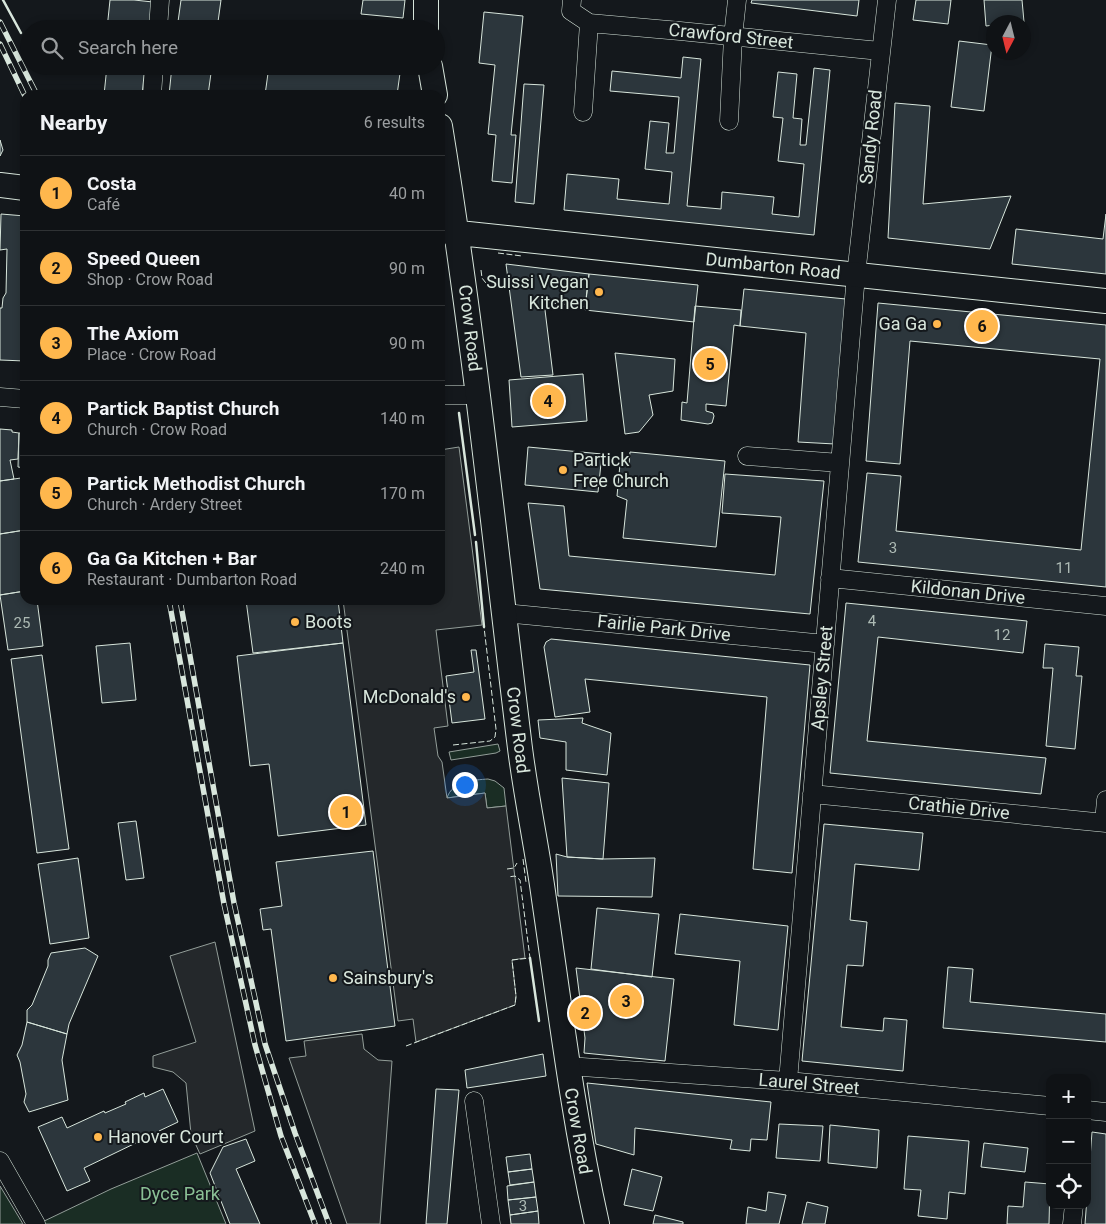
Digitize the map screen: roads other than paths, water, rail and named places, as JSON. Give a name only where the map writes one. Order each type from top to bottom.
[{"type":"street","points":[[159,20],[160,0]]},
{"type":"street","points":[[426,0],[426,20]]},
{"type":"street","points":[[572,0],[570,11],[586,21],[583,112]]},
{"type":"street","points":[[729,121],[733,37],[737,0]]},
{"type":"street","name":"Sandy Road","points":[[856,275],[887,0]]},
{"type":"street","name":"Crawford Street","points":[[586,21],[880,51]]},
{"type":"street","points":[[152,90],[153,75]]},
{"type":"street","points":[[432,75],[434,90]]},
{"type":"street","points":[[0,185],[20,187]]},
{"type":"street","name":"Crow Road","points":[[445,185],[449,232],[478,395],[522,765],[544,897],[567,1066],[582,1156],[597,1224]]},
{"type":"street","name":"Dumbarton Road","points":[[449,232],[1106,301]]},
{"type":"street","name":"Apsley Street","points":[[788,1081],[856,275]]},
{"type":"street","points":[[445,395],[478,395]]},
{"type":"street","points":[[0,397],[20,399]]},
{"type":"street","points":[[747,456],[840,463]]},
{"type":"street","name":"Kildonan Drive","points":[[830,578],[1106,606]]},
{"type":"street","name":"Fairlie Park Drive","points":[[504,613],[825,644]]},
{"type":"street","name":"Crathie Drive","points":[[812,794],[1105,822]]},
{"type":"street","points":[[1105,822],[1106,800]]},
{"type":"street","name":"Laurel Street","points":[[567,1066],[788,1081],[1046,1106]]},
{"type":"street","points":[[474,1101],[491,1224]]},
{"type":"street","points":[[1091,1110],[1106,1112]]},
{"type":"street","points":[[0,1162],[36,1224]]},
{"type":"street","points":[[1072,1224],[1074,1209]]},
{"type":"railway","points":[[0,22],[20,61]]},
{"type":"railway","points":[[0,44],[22,90]]},
{"type":"railway","points":[[27,75],[34,90]]},
{"type":"railway","points":[[170,605],[224,904],[255,1045],[281,1136],[315,1224]]},
{"type":"railway","points":[[181,605],[234,903],[265,1044],[295,1133],[329,1224]]},
{"type":"place","name":"Suissi Vegan Kitchen","points":[[599,292]]},
{"type":"place","name":"Ga Ga","points":[[937,324]]},
{"type":"place","name":"Ga Ga Kitchen + Bar","points":[[982,326]]},
{"type":"place","name":"Partick Methodist Church","points":[[710,364]]},
{"type":"place","name":"Partick Baptist Church","points":[[548,401]]},
{"type":"place","name":"Partick Free Church","points":[[563,470]]},
{"type":"place","name":"Boots","points":[[295,622]]},
{"type":"place","name":"McDonald's","points":[[466,697]]},
{"type":"place","name":"Costa","points":[[346,812]]},
{"type":"place","name":"Sainsbury's","points":[[333,978]]},
{"type":"place","name":"The Axiom","points":[[626,1001]]},
{"type":"place","name":"Speed Queen","points":[[585,1013]]},
{"type":"place","name":"Hanover Court","points":[[98,1137]]},
{"type":"park label","name":"Dyce Park","points":[[180,1194]]}]
